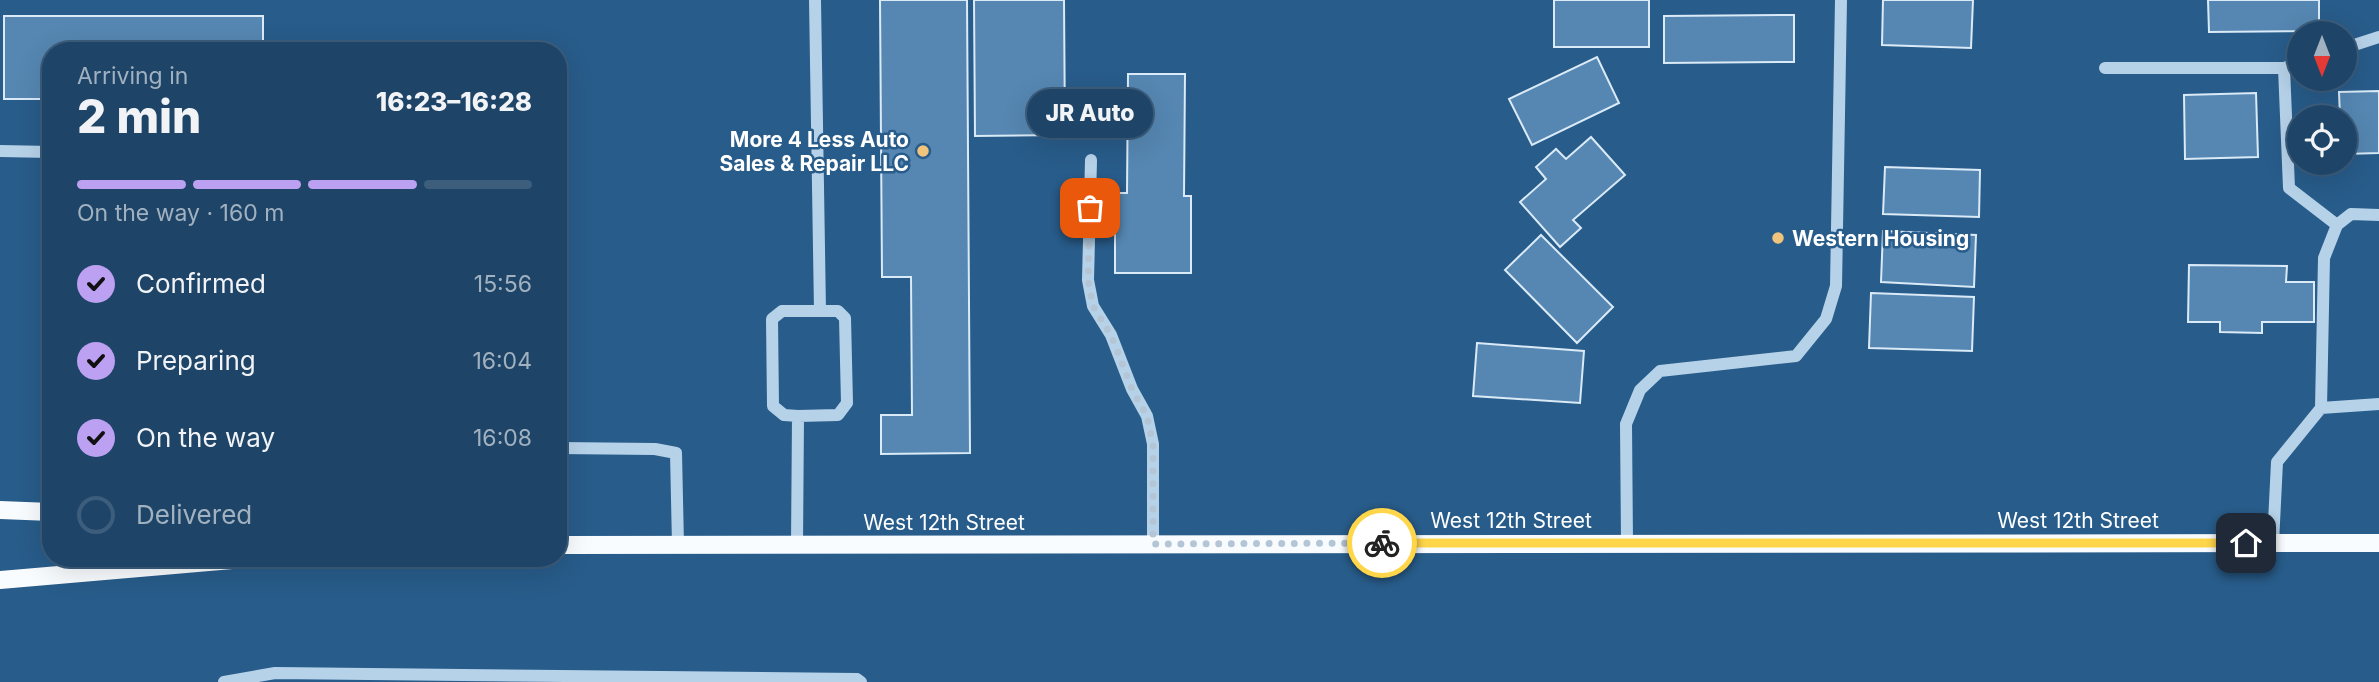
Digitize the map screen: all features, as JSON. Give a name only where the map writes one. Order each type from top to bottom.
[{"type":"main road","points":[[0,510],[42,512]]},
{"type":"main road","name":"West 12th Street","points":[[567,545],[2379,543]]},
{"type":"main road","points":[[0,580],[152,567]]},
{"type":"lane","points":[[815,0],[820,311]]},
{"type":"lane","points":[[1627,543],[1626,424],[1640,390],[1660,371],[1796,356],[1826,319],[1836,286],[1841,0]]},
{"type":"lane","points":[[2357,44],[2379,37]]},
{"type":"lane","points":[[2105,68],[2287,67]]},
{"type":"lane","points":[[2284,68],[2289,188],[2337,225]]},
{"type":"lane","points":[[0,150],[42,152]]},
{"type":"lane","points":[[1091,160],[1088,280],[1093,306],[1111,335],[1132,389],[1147,416],[1153,444],[1153,544]]},
{"type":"lane","points":[[2273,543],[2277,461],[2321,408],[2324,258],[2337,225],[2351,214],[2379,215]]},
{"type":"lane","points":[[782,311],[838,311],[845,318],[846,403],[838,415],[798,416],[784,415],[773,406],[772,319],[782,311]]},
{"type":"lane","points":[[2321,408],[2379,404]]},
{"type":"lane","points":[[797,545],[798,416]]},
{"type":"lane","points":[[567,448],[655,449],[676,453],[678,545]]},
{"type":"lane","points":[[224,682],[275,673],[857,679],[861,682]]},
{"type":"building","points":[[880,0],[967,0],[970,453],[881,454],[881,415],[912,415],[911,277],[882,277]]},
{"type":"building","points":[[974,0],[1064,0],[1065,135],[975,136]]},
{"type":"building","points":[[1554,0],[1649,0],[1649,47],[1554,47]]},
{"type":"building","points":[[1883,0],[1973,0],[1971,48],[1882,45]]},
{"type":"building","points":[[2208,0],[2319,0],[2319,21],[2287,21],[2287,31],[2209,32]]},
{"type":"building","points":[[1794,15],[1794,62],[1664,63],[1664,16]]},
{"type":"building","points":[[4,16],[263,16],[263,42],[42,42],[42,99],[4,99]]},
{"type":"building","points":[[1597,57],[1619,103],[1532,145],[1509,99]]},
{"type":"building","points":[[1128,74],[1185,74],[1184,196],[1191,196],[1191,273],[1115,273],[1115,193],[1127,193]]},
{"type":"building","points":[[2379,91],[2379,153],[2357,154],[2357,105],[2340,105],[2339,92]]},
{"type":"building","points":[[2256,93],[2258,157],[2185,159],[2184,95]]},
{"type":"building","points":[[1591,137],[1625,175],[1573,220],[1581,228],[1560,247],[1520,202],[1546,179],[1536,167],[1556,149],[1566,159]]},
{"type":"building","points":[[1885,167],[1980,170],[1979,217],[1883,214]]},
{"type":"building","points":[[1883,231],[1976,235],[1974,287],[1881,282]]},
{"type":"building","points":[[1541,235],[1613,307],[1577,343],[1505,270]]},
{"type":"building","points":[[2189,265],[2287,266],[2286,282],[2314,282],[2314,322],[2262,322],[2262,333],[2220,332],[2220,322],[2188,322]]},
{"type":"building","points":[[1871,293],[1974,297],[1972,351],[1869,348]]},
{"type":"building","points":[[1477,343],[1584,351],[1580,403],[1473,396]]},
{"type":"way so far","points":[[1090,208],[1088,280],[1093,306],[1111,335],[1132,389],[1147,416],[1153,444],[1153,544],[1382,543]]},
{"type":"place","name":"More 4 Less Auto Sales & Repair LLC","points":[[923,151]]},
{"type":"place","name":"JR Auto","points":[[1090,208]]},
{"type":"place","name":"Western Housing","points":[[1778,238]]},
{"type":"route","points":[[1382,543],[2246,543]]}]
